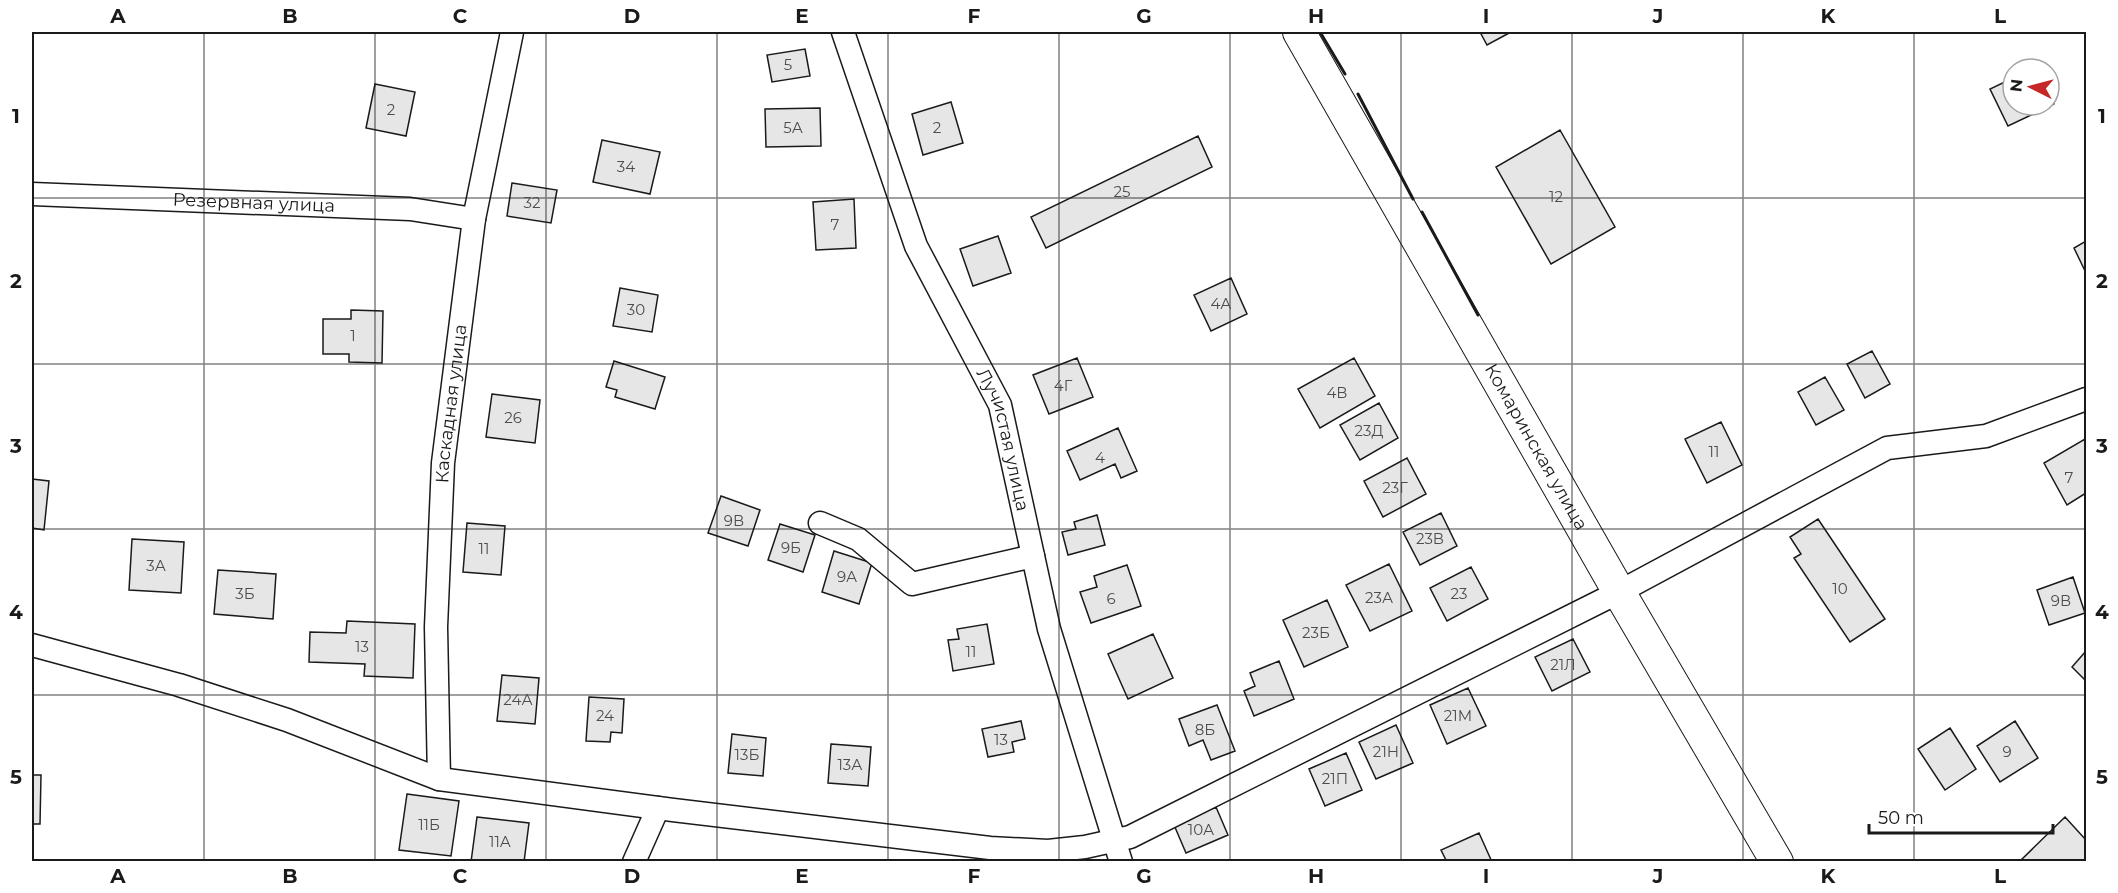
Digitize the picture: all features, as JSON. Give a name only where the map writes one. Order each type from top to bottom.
[{"type":"street","name":"Каскадная улица","points":[[439,779],[436,627],[443,463],[474,219],[512,32]]},
{"type":"street","name":"Лучистая улица","points":[[843,32],[916,246],[1000,405],[1049,629],[1118,851]]},
{"type":"street","name":"Комаринская улица","points":[[1299,32],[1619,592],[1778,861]]},
{"type":"street","name":"Резервная улица","points":[[32,194],[410,209],[474,219]]},
{"type":"street","points":[[32,645],[72,654],[233,703],[439,779],[990,848],[1118,851],[1130,837],[1619,592],[1887,448],[1986,436],[2086,399]]},
{"type":"street","points":[[820,523],[858,539],[912,584],[1033,556]]},
{"type":"street","points":[[634,861],[658,808]]},
{"type":"building","points":[[1480,32],[1511,32],[1487,45]]},
{"type":"building","points":[[805,49],[810,76],[772,82],[767,55]]},
{"type":"building","points":[[375,84],[415,92],[406,136],[366,128]]},
{"type":"building","points":[[2001,84],[2001,112],[1990,89]]},
{"type":"building","points":[[951,102],[963,143],[923,155],[912,114]]},
{"type":"building","points":[[820,108],[821,146],[766,147],[765,109]]},
{"type":"building","points":[[2004,117],[2027,117],[2008,126]]},
{"type":"building","points":[[1560,130],[1615,227],[1551,264],[1496,167]]},
{"type":"building","points":[[1198,136],[1212,167],[1046,248],[1031,217]]},
{"type":"building","points":[[602,140],[660,152],[650,194],[593,182]]},
{"type":"building","points":[[512,183],[557,190],[551,223],[507,216]]},
{"type":"building","points":[[854,199],[856,248],[816,250],[813,202]]},
{"type":"building","points":[[998,236],[1011,273],[973,286],[960,249]]},
{"type":"building","points":[[2086,241],[2086,273],[2074,248]]},
{"type":"building","points":[[1231,278],[1247,314],[1211,331],[1194,295]]},
{"type":"building","points":[[620,288],[658,295],[652,332],[613,326]]},
{"type":"building","points":[[351,310],[383,311],[382,363],[349,362],[349,354],[323,354],[323,319],[351,319]]},
{"type":"building","points":[[1872,351],[1890,384],[1865,398],[1847,364]]},
{"type":"building","points":[[1077,358],[1093,397],[1049,414],[1033,375]]},
{"type":"building","points":[[1354,358],[1375,396],[1320,428],[1298,389]]},
{"type":"building","points":[[614,361],[665,377],[655,409],[615,397],[617,390],[606,387]]},
{"type":"building","points":[[1825,377],[1844,410],[1816,425],[1798,392]]},
{"type":"building","points":[[492,394],[540,400],[535,443],[486,437]]},
{"type":"building","points":[[1379,403],[1398,438],[1360,460],[1340,425]]},
{"type":"building","points":[[1721,422],[1742,465],[1707,483],[1685,439]]},
{"type":"building","points":[[1118,428],[1137,471],[1121,478],[1115,464],[1080,480],[1067,451]]},
{"type":"building","points":[[2085,439],[2086,493],[2067,505],[2044,463]]},
{"type":"building","points":[[1407,458],[1426,494],[1383,517],[1364,481]]},
{"type":"building","points":[[32,479],[49,481],[44,530],[32,528]]},
{"type":"building","points":[[721,496],[760,510],[748,546],[708,533]]},
{"type":"building","points":[[1441,513],[1457,546],[1420,565],[1403,532]]},
{"type":"building","points":[[1097,515],[1105,545],[1068,555],[1062,532],[1076,529],[1074,522]]},
{"type":"building","points":[[1818,519],[1885,619],[1850,642],[1794,558],[1801,554],[1790,537]]},
{"type":"building","points":[[467,523],[505,526],[501,575],[463,572]]},
{"type":"building","points":[[780,524],[815,535],[803,572],[768,560]]},
{"type":"building","points":[[132,539],[184,542],[181,593],[129,590]]},
{"type":"building","points":[[834,551],[872,563],[859,604],[822,592]]},
{"type":"building","points":[[1389,564],[1412,611],[1370,631],[1346,585]]},
{"type":"building","points":[[1127,565],[1141,606],[1091,623],[1080,592],[1097,587],[1094,576]]},
{"type":"building","points":[[1471,567],[1488,599],[1447,621],[1430,588]]},
{"type":"building","points":[[218,570],[276,574],[273,619],[214,614]]},
{"type":"building","points":[[2073,577],[2085,613],[2049,625],[2037,590]]},
{"type":"building","points":[[1327,600],[1348,647],[1304,667],[1283,620]]},
{"type":"building","points":[[347,621],[415,624],[413,678],[364,676],[365,664],[309,662],[310,632],[346,633]]},
{"type":"building","points":[[987,624],[994,664],[953,671],[948,640],[959,639],[957,629]]},
{"type":"building","points":[[1153,634],[1173,678],[1128,699],[1108,654]]},
{"type":"building","points":[[1573,639],[1590,672],[1552,691],[1535,657]]},
{"type":"building","points":[[2086,651],[2086,681],[2072,667]]},
{"type":"building","points":[[1279,661],[1294,699],[1254,716],[1244,691],[1255,686],[1250,673]]},
{"type":"building","points":[[502,675],[539,678],[535,724],[497,721]]},
{"type":"building","points":[[1468,688],[1486,726],[1447,744],[1430,705]]},
{"type":"building","points":[[589,697],[624,699],[622,733],[611,732],[610,742],[586,741]]},
{"type":"building","points":[[1217,705],[1235,751],[1211,760],[1203,740],[1189,746],[1179,719]]},
{"type":"building","points":[[1021,721],[1025,739],[1012,742],[1014,752],[988,757],[982,729]]},
{"type":"building","points":[[2015,721],[2038,758],[2000,782],[1977,746]]},
{"type":"building","points":[[1396,725],[1413,763],[1376,779],[1359,742]]},
{"type":"building","points":[[1950,728],[1976,769],[1945,790],[1918,749]]},
{"type":"building","points":[[732,734],[766,738],[763,776],[728,773]]},
{"type":"building","points":[[831,744],[871,747],[868,786],[828,783]]},
{"type":"building","points":[[1346,753],[1362,790],[1325,806],[1309,769]]},
{"type":"building","points":[[32,775],[41,775],[40,824],[32,824]]},
{"type":"building","points":[[407,794],[459,801],[451,856],[399,850]]},
{"type":"building","points":[[1216,807],[1228,835],[1186,853],[1174,825]]},
{"type":"building","points":[[477,817],[529,823],[524,862],[471,862]]},
{"type":"building","points":[[2065,817],[2086,840],[2086,862],[2019,862]]},
{"type":"building","points":[[1479,833],[1492,862],[1447,862],[1441,850]]},
{"type":"wall","points":[[1320,32],[1345,74]]},
{"type":"wall","points":[[1358,94],[1413,199]]},
{"type":"wall","points":[[1422,212],[1478,315]]}]
